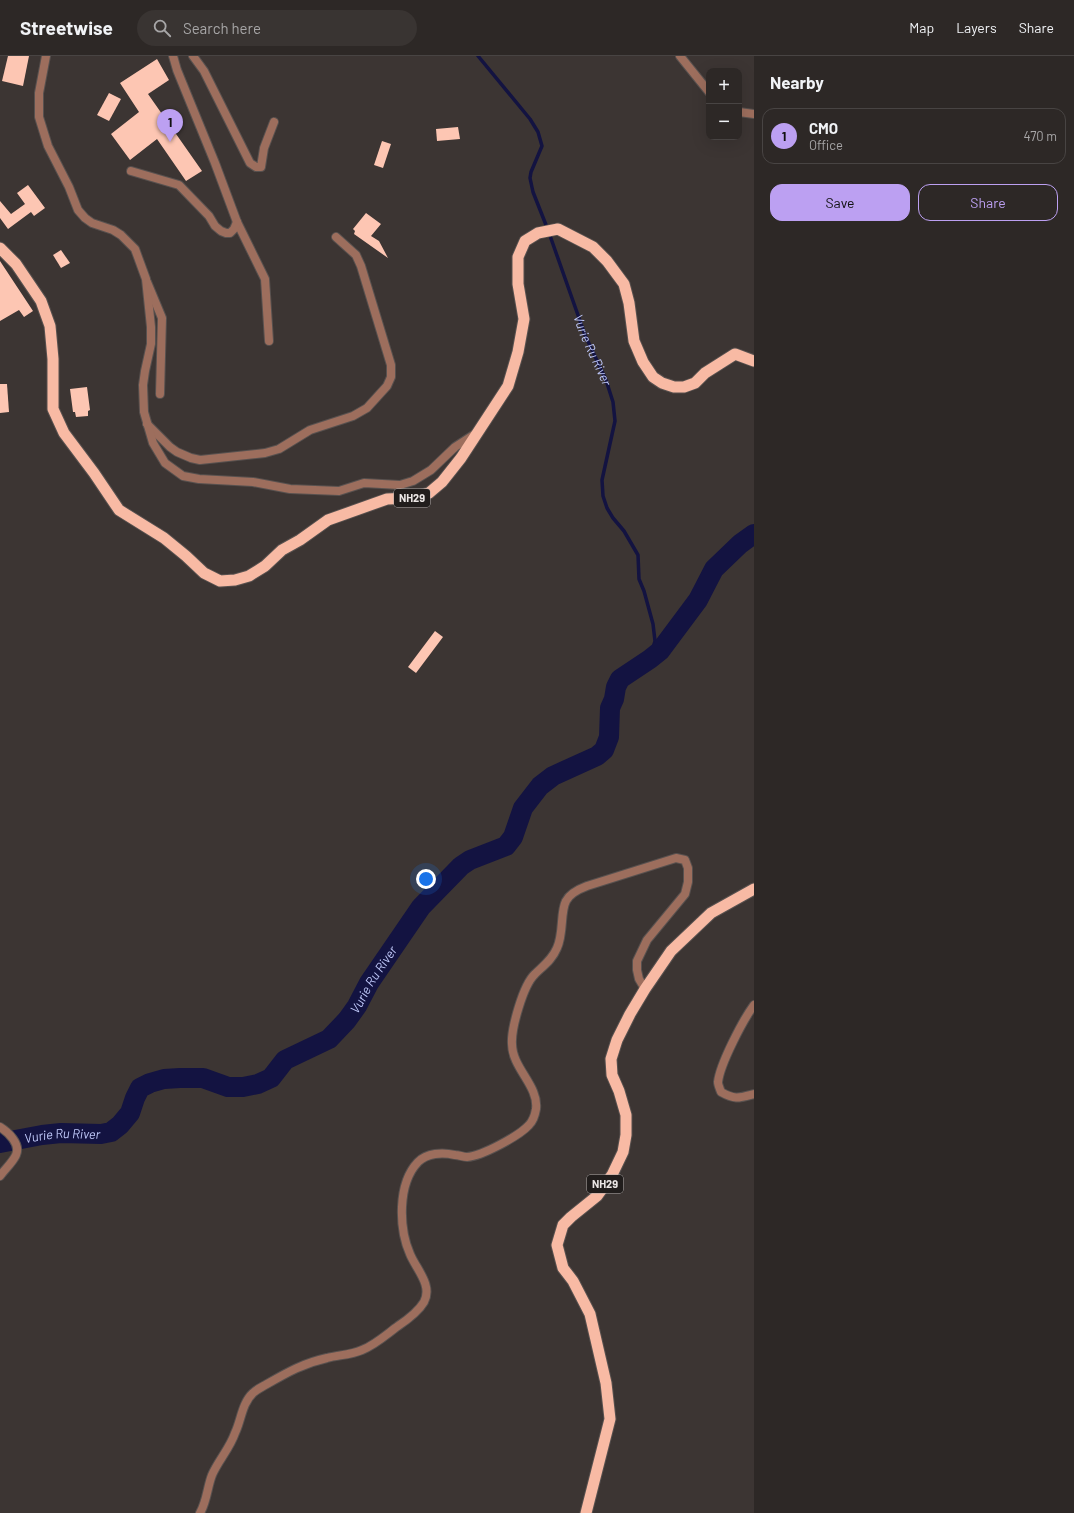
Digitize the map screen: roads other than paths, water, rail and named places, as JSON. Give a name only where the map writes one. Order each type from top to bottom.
[{"type":"highway","name":"NH29","points":[[0,248],[16,264],[41,301],[50,326],[53,359],[53,409],[64,433],[119,510],[164,538],[204,573],[220,581],[235,580],[249,576],[265,566],[282,550],[328,520],[387,499],[411,498],[429,493],[442,482],[461,458],[508,386],[518,352],[524,319],[518,284],[518,257],[525,241],[538,233],[558,229],[593,247],[615,273],[624,284],[629,303],[634,341],[643,362],[653,376],[662,383],[674,387],[684,387],[695,382],[705,373],[734,354],[754,361]]},
{"type":"highway","name":"NH29","points":[[586,1513],[610,1419],[606,1383],[590,1314],[573,1281],[563,1268],[557,1245],[563,1225],[597,1196],[612,1175],[623,1152],[626,1135],[626,1116],[619,1090],[612,1075],[612,1059],[617,1040],[645,989],[671,951],[711,912],[754,889]]},
{"type":"street","points":[[46,56],[39,92],[39,104],[40,117],[48,146],[69,187],[78,210],[92,223],[113,230],[122,235],[135,249],[162,318],[160,394]]},
{"type":"street","points":[[173,56],[177,70],[237,222],[265,279],[269,341]]},
{"type":"street","points":[[193,56],[204,71],[250,163],[256,166],[261,167],[264,148],[274,122]]},
{"type":"street","points":[[680,56],[706,88]]},
{"type":"street","points":[[742,112],[754,114]]},
{"type":"street","points":[[131,171],[179,184],[221,231],[230,233],[234,229],[237,222]]},
{"type":"street","points":[[147,424],[177,452],[200,460],[249,456],[279,449],[310,430],[346,418],[367,408],[387,386],[391,377],[392,365],[361,266],[356,255],[336,237]]},
{"type":"street","points":[[146,279],[151,327],[151,344],[143,385],[144,412],[153,443],[166,463],[183,476],[199,479],[253,482],[290,489],[314,490],[339,491],[364,483],[400,485],[413,481],[430,470],[455,447],[476,433]]},
{"type":"street","points":[[200,1513],[212,1476],[235,1436],[246,1404],[254,1391],[292,1369],[326,1358],[360,1351],[372,1345],[406,1321],[421,1307],[427,1293],[426,1285],[410,1254],[404,1238],[402,1226],[403,1191],[408,1175],[417,1163],[426,1156],[436,1154],[446,1153],[465,1157],[476,1155],[494,1148],[528,1126],[534,1119],[536,1099],[513,1054],[513,1034],[515,1021],[528,983],[550,960],[557,949],[561,936],[566,900],[579,889],[587,886],[676,858],[681,858],[685,860],[688,868],[688,882],[685,894],[661,921],[647,940],[638,961],[637,970],[639,979],[645,989]]},
{"type":"street","points":[[754,1005],[731,1047],[718,1084],[721,1092],[730,1097],[740,1098],[754,1094]]},
{"type":"street","points":[[0,1127],[8,1132],[16,1143],[18,1151],[16,1156],[0,1176]]},
{"type":"waterway","name":"Vurie Ru River","points":[[478,56],[530,119],[538,132],[542,146],[530,178],[533,192],[585,335],[606,380],[613,402],[615,421],[602,480],[603,496],[607,508],[624,531],[638,555],[639,579],[644,591],[653,624],[655,641],[650,659]]},
{"type":"waterway","name":"Vurie Ru River","points":[[0,1143],[61,1133],[101,1134],[111,1132],[120,1125],[130,1113],[140,1088],[150,1083],[164,1079],[203,1078],[228,1087],[243,1087],[258,1084],[271,1078],[285,1060],[329,1039],[347,1020],[357,1006],[369,983],[421,907],[461,866],[470,860],[506,846],[513,837],[523,808],[540,786],[553,776],[597,756],[604,750],[609,737],[610,708],[620,679],[660,651],[698,600],[714,569],[740,544],[754,534]]},
{"type":"place","name":"CMO","points":[[170,142]]}]
